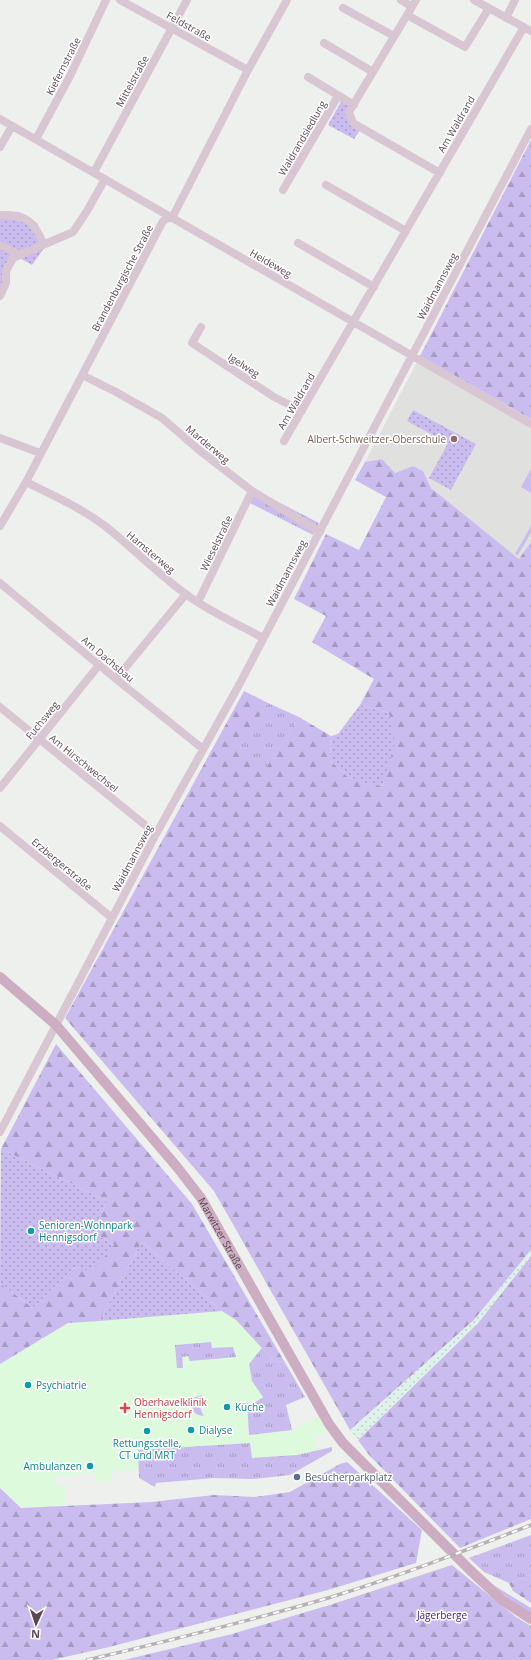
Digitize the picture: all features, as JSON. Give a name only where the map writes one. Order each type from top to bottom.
[{"type":"main road","name":"Marwitzer Straße","points":[[0,977],[56,1025],[177,1167],[201,1198],[329,1424],[343,1444],[502,1600],[531,1620]]},
{"type":"street","name":"Kiefernstraße","points":[[36,139],[70,76],[106,0]]},
{"type":"street","name":"Feldstraße","points":[[120,0],[248,70]]},
{"type":"street","name":"Mittelstraße","points":[[94,172],[188,0]]},
{"type":"street","name":"Brandenburgische Straße","points":[[0,526],[4,511],[26,482],[163,221],[174,214],[248,70],[287,0]]},
{"type":"street","points":[[401,0],[414,3],[350,112],[353,123],[440,173]]},
{"type":"street","points":[[474,0],[528,29]]},
{"type":"street","points":[[506,18],[515,0]]},
{"type":"street","points":[[343,8],[394,36]]},
{"type":"street","points":[[407,15],[465,47],[489,8]]},
{"type":"street","name":"Am Waldrand","points":[[284,442],[440,173],[528,29]]},
{"type":"street","points":[[324,43],[373,72]]},
{"type":"street","name":"Waldrandsiedlung","points":[[308,77],[354,105]]},
{"type":"street","name":"Waldrandsiedlung","points":[[283,190],[338,96]]},
{"type":"street","name":"Heideweg","points":[[0,119],[531,424]]},
{"type":"street","points":[[0,147],[12,126]]},
{"type":"street","name":"Waidmannsweg","points":[[0,1132],[156,834],[320,532],[531,129]]},
{"type":"street","points":[[0,296],[6,283],[6,271],[13,258],[18,254],[53,242],[73,232],[105,179]]},
{"type":"street","points":[[326,185],[406,231]]},
{"type":"street","points":[[0,215],[18,215],[33,224],[44,244]]},
{"type":"street","points":[[298,243],[374,287]]},
{"type":"street","points":[[0,245],[18,254]]},
{"type":"street","name":"Igelweg","points":[[201,327],[190,346],[274,398],[302,411]]},
{"type":"street","name":"Marderweg","points":[[82,375],[162,418],[199,450],[252,491],[320,532]]},
{"type":"street","points":[[0,438],[40,453]]},
{"type":"street","name":"Hamsterweg","points":[[26,482],[86,513],[104,526],[186,594],[263,638]]},
{"type":"street","name":"Wieselstraße","points":[[198,602],[252,491]]},
{"type":"street","name":"Am Dachsbau","points":[[0,583],[203,749]]},
{"type":"street","points":[[116,679],[186,594]]},
{"type":"street","name":"Fuchsweg","points":[[0,788],[99,665]]},
{"type":"street","name":"Am Hirschwechsel","points":[[0,707],[156,834]]},
{"type":"street","name":"Erzbergerstraße","points":[[0,826],[112,918]]},
{"type":"shaded area","name":"Albert-Schweitzer-Oberschule","points":[[420,356],[531,419],[531,542],[519,560],[431,488],[423,471],[413,466],[395,473],[382,459],[365,462]]},
{"type":"shaded area","name":"Oberhavelklinik Hennigsdorf","points":[[222,1311],[236,1320],[275,1362],[291,1392],[247,1409],[249,1435],[292,1430],[318,1417],[326,1432],[313,1435],[318,1451],[297,1455],[251,1458],[250,1443],[138,1451],[138,1470],[111,1471],[112,1482],[97,1483],[96,1473],[55,1476],[55,1485],[65,1485],[66,1506],[21,1508],[0,1488],[0,1364],[68,1323]]},
{"type":"green space","points":[[342,100],[351,106],[347,112],[360,130],[354,139],[328,125]]},
{"type":"green space","points":[[531,140],[531,419],[420,356]]},
{"type":"green space","points":[[0,211],[19,212],[37,223],[47,244],[32,265],[18,257],[9,272],[9,284],[0,300]]},
{"type":"green space","points":[[413,410],[476,444],[451,490],[429,478],[448,443],[407,421]]},
{"type":"green space","points":[[382,459],[395,473],[413,466],[423,471],[431,488],[519,559],[531,542],[531,1250],[474,1320],[350,1430],[214,1191],[65,1018],[244,691],[268,703],[237,749],[265,770],[299,717],[331,736],[330,760],[349,778],[383,786],[389,713],[360,705],[374,679],[312,642],[326,616],[294,599],[326,534],[359,550],[386,497],[355,480],[365,462]]},
{"type":"green space","points":[[531,469],[531,493],[521,487]]},
{"type":"green space","points":[[251,488],[319,523],[313,535],[244,500]]},
{"type":"green space","points":[[531,526],[531,533],[518,555],[515,554]]},
{"type":"green space","points":[[268,703],[299,717],[265,771],[236,749]]},
{"type":"green space","points":[[360,705],[389,713],[395,743],[382,787],[349,778],[330,760],[331,736],[338,734]]},
{"type":"green space","points":[[56,1044],[192,1204],[284,1361],[275,1362],[236,1320],[222,1311],[142,1242],[99,1321],[68,1323],[0,1364],[0,1283],[33,1308],[75,1267],[114,1245],[94,1233],[107,1201],[1,1149]]},
{"type":"green space","points":[[1,1149],[107,1201],[94,1233],[114,1245],[97,1266],[83,1271],[75,1267],[33,1308],[0,1283]]},
{"type":"green space","points":[[142,1242],[222,1311],[99,1321]]},
{"type":"green space","points":[[531,1256],[531,1519],[460,1548],[369,1455],[358,1440],[478,1323]]},
{"type":"green space","points":[[211,1342],[212,1348],[233,1347],[236,1357],[190,1361],[188,1356],[182,1357],[183,1368],[177,1368],[175,1345]]},
{"type":"green space","points":[[262,1348],[275,1362],[284,1361],[305,1397],[286,1405],[292,1430],[249,1435],[247,1402],[250,1406],[263,1397],[252,1381],[249,1364]]},
{"type":"green space","points":[[202,1395],[200,1406],[204,1416],[198,1415],[195,1412],[192,1403],[187,1403],[193,1398]]},
{"type":"green space","points":[[250,1443],[252,1458],[297,1455],[332,1447],[332,1451],[290,1475],[253,1479],[214,1478],[156,1483],[155,1487],[139,1478],[138,1450]]},
{"type":"green space","points":[[347,1462],[422,1530],[416,1563],[328,1590],[109,1647],[52,1660],[0,1660],[0,1488],[21,1508],[151,1502],[214,1495],[255,1497],[290,1492],[340,1464]]},
{"type":"green space","points":[[531,1535],[531,1574],[509,1583],[484,1572],[469,1558]]},
{"type":"green space","name":"Jägerberge","points":[[452,1565],[516,1617],[531,1626],[531,1660],[124,1660],[232,1634],[333,1604]]},
{"type":"green space","points":[[531,1574],[531,1603],[513,1591],[509,1583]]},
{"type":"green space","points":[[485,1580],[531,1608],[531,1616]]},
{"type":"sand","points":[[531,1250],[531,1256],[478,1323],[358,1440],[350,1430],[474,1320]]},
{"type":"railway","points":[[87,1660],[268,1615],[328,1598],[405,1573],[531,1525]]},
{"type":"place","name":"Albert-Schweitzer-Oberschule","points":[[454,439]]},
{"type":"place","name":"Senioren-Wohnpark Hennigsdorf","points":[[31,1231]]},
{"type":"place","name":"Psychiatrie","points":[[28,1385]]},
{"type":"place","name":"Küche","points":[[227,1407]]},
{"type":"place","name":"Oberhavelklinik Hennigsdorf","points":[[125,1408]]},
{"type":"place","name":"Dialyse","points":[[191,1430]]},
{"type":"place","name":"Rettungsstelle, CT und MRT","points":[[147,1431]]},
{"type":"place","name":"Ambulanzen","points":[[90,1466]]},
{"type":"place","name":"Besucherparkplatz","points":[[297,1477]]}]
